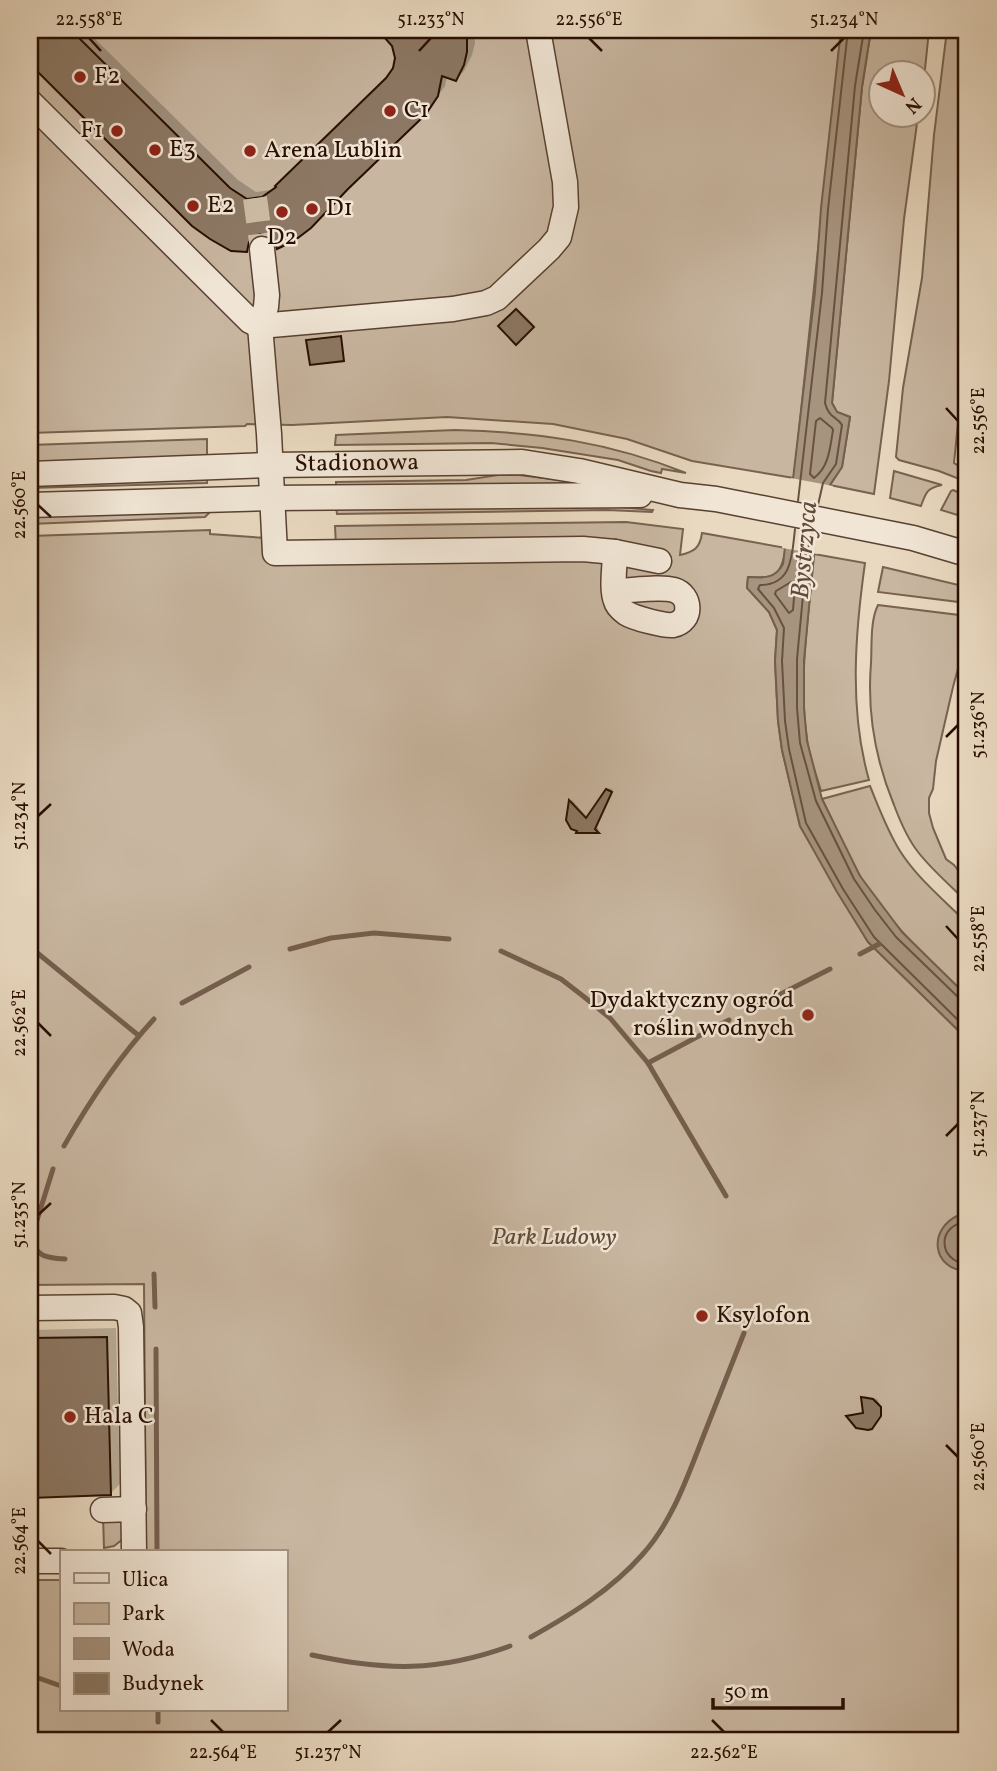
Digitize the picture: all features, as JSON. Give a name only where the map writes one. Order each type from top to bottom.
[{"type":"street","points":[[30,102],[250,321],[260,326],[453,309],[486,303],[497,298],[559,237],[566,207],[565,182],[538,30]]},
{"type":"street","points":[[262,249],[267,295],[260,326],[275,553],[583,548],[659,561]]},
{"type":"street","name":"Stadionowa","points":[[30,474],[271,465],[522,461],[579,471],[680,495]]},
{"type":"street","name":"Stadionowa","points":[[30,506],[272,498],[680,495],[716,499],[913,538],[967,554]]},
{"type":"street","points":[[614,591],[615,552]]},
{"type":"street","points":[[30,1308],[114,1307],[129,1313],[132,1340],[134,1550]]},
{"type":"street","points":[[103,1510],[134,1509]]},
{"type":"street","points":[[30,1561],[60,1560]]},
{"type":"green space","points":[[30,30],[841,30],[794,478],[692,461],[627,439],[553,424],[447,417],[30,433]]},
{"type":"green space","points":[[871,30],[929,30],[926,60],[867,60],[867,130],[916,130],[874,494],[830,485],[842,467],[850,417],[837,412],[832,403],[862,87]]},
{"type":"green space","points":[[947,30],[967,30],[967,384],[962,384],[954,463],[967,471],[967,482],[896,457],[903,388],[922,278]]},
{"type":"green space","points":[[455,430],[544,436],[601,446],[686,473],[662,469],[661,473],[618,460],[491,443],[335,445],[336,435]]},
{"type":"green space","points":[[207,439],[207,459],[30,464],[30,445]]},
{"type":"green space","points":[[894,471],[942,485],[928,491],[921,506],[890,498]]},
{"type":"green space","points":[[498,475],[586,483],[586,487],[336,488],[336,482],[466,480]]},
{"type":"green space","points":[[207,477],[207,483],[30,488],[30,483]]},
{"type":"green space","points":[[953,490],[967,496],[967,518],[941,510]]},
{"type":"green space","points":[[598,505],[653,510],[337,514],[336,507]]},
{"type":"green space","points":[[209,510],[205,517],[30,524],[30,517]]},
{"type":"green space","name":"Park Ludowy","points":[[626,522],[683,529],[680,555],[696,548],[702,533],[786,548],[782,565],[776,574],[748,577],[747,588],[769,612],[777,630],[775,661],[778,721],[800,826],[868,942],[967,1039],[967,1741],[30,1741],[30,1580],[60,1580],[60,1712],[287,1712],[287,1550],[146,1550],[144,1284],[30,1285],[30,536],[210,530],[210,534],[266,538],[267,559],[603,561],[609,594],[666,628],[692,606],[627,582],[619,566],[663,556],[336,547],[335,526]]},
{"type":"green space","points":[[814,554],[865,563],[857,644],[856,699],[869,780],[821,791],[808,745],[804,693],[805,646]]},
{"type":"green space","points":[[883,567],[967,587],[967,603],[878,592]]},
{"type":"green space","points":[[621,594],[675,597],[676,615],[632,609]]},
{"type":"green space","points":[[878,605],[967,616],[967,643],[953,687],[936,761],[929,813],[946,859],[967,882],[967,902],[914,847],[887,788],[877,753],[870,699],[872,633]]},
{"type":"green space","points":[[870,786],[891,835],[907,861],[967,923],[967,996],[910,940],[871,893],[850,858],[822,799]]},
{"type":"green space","points":[[103,1516],[128,1516],[123,1539],[114,1546],[104,1548]]},
{"type":"water","name":"Bystrzyca","points":[[841,30],[871,30],[862,87],[832,403],[837,412],[850,417],[842,467],[830,485],[814,554],[804,660],[807,741],[822,799],[860,876],[902,932],[967,996],[967,1039],[868,942],[800,826],[778,721],[775,661],[777,630],[769,612],[747,588],[748,577],[773,575],[783,564],[815,292],[821,208]]},
{"type":"water","points":[[959,1215],[967,1215],[967,1271],[946,1264],[938,1248],[942,1230],[949,1221]]},
{"type":"pier","points":[[791,478],[833,486],[818,554],[782,548]]},
{"type":"building","points":[[30,30],[71,30],[230,188],[247,199],[262,197],[276,187],[386,78],[393,68],[395,58],[392,46],[378,30],[467,30],[467,52],[456,81],[442,76],[438,96],[426,114],[311,228],[294,241],[277,249],[274,240],[260,234],[249,242],[247,252],[231,251],[192,226],[30,64]]},
{"type":"building","points":[[516,309],[534,327],[516,345],[498,326]]},
{"type":"building","points":[[341,336],[344,361],[310,365],[306,340]]},
{"type":"building","points":[[606,789],[612,792],[595,829],[599,833],[576,833],[566,820],[569,800],[586,818]]},
{"type":"building","name":"Hala C","points":[[107,1337],[111,1495],[30,1498],[30,1338]]},
{"type":"building","points":[[861,1397],[873,1399],[881,1407],[881,1416],[872,1429],[856,1428],[846,1416],[863,1413]]},
{"type":"waterway","points":[[290,949],[331,938],[374,933],[449,939]]},
{"type":"waterway","points":[[860,954],[879,944]]},
{"type":"waterway","points":[[30,947],[138,1035]]},
{"type":"waterway","points":[[501,951],[561,979],[610,1018],[648,1063],[726,1196]]},
{"type":"waterway","points":[[182,1003],[249,967]]},
{"type":"waterway","points":[[755,1007],[830,969]]},
{"type":"waterway","points":[[64,1146],[106,1080],[154,1019]]},
{"type":"waterway","points":[[648,1063],[729,1020]]},
{"type":"waterway","points":[[53,1169],[32,1236],[35,1248],[42,1255],[65,1259]]},
{"type":"waterway","points":[[154,1274],[155,1307]]},
{"type":"waterway","points":[[531,1637],[604,1590],[630,1568],[653,1542],[686,1481],[744,1333]]},
{"type":"waterway","points":[[156,1349],[157,1550]]},
{"type":"waterway","points":[[312,1655],[364,1664],[412,1666],[459,1661],[510,1646]]},
{"type":"waterway","points":[[30,1675],[60,1686]]},
{"type":"waterway","points":[[158,1712],[158,1722]]},
{"type":"tunnel","points":[[255,198],[262,249]]},
{"type":"place","name":"F2","points":[[80,77]]},
{"type":"place","name":"C1","points":[[390,111]]},
{"type":"place","name":"F1","points":[[117,131]]},
{"type":"place","name":"E3","points":[[155,150]]},
{"type":"place","name":"Arena Lublin","points":[[250,151]]},
{"type":"place","name":"E2","points":[[193,206]]},
{"type":"place","name":"D1","points":[[312,209]]},
{"type":"place","name":"D2","points":[[282,212]]},
{"type":"place","name":"Dydaktyczny ogród roślin wodnych","points":[[808,1015]]},
{"type":"place","name":"Ksylofon","points":[[702,1316]]},
{"type":"place","name":"Hala C","points":[[70,1417]]}]
